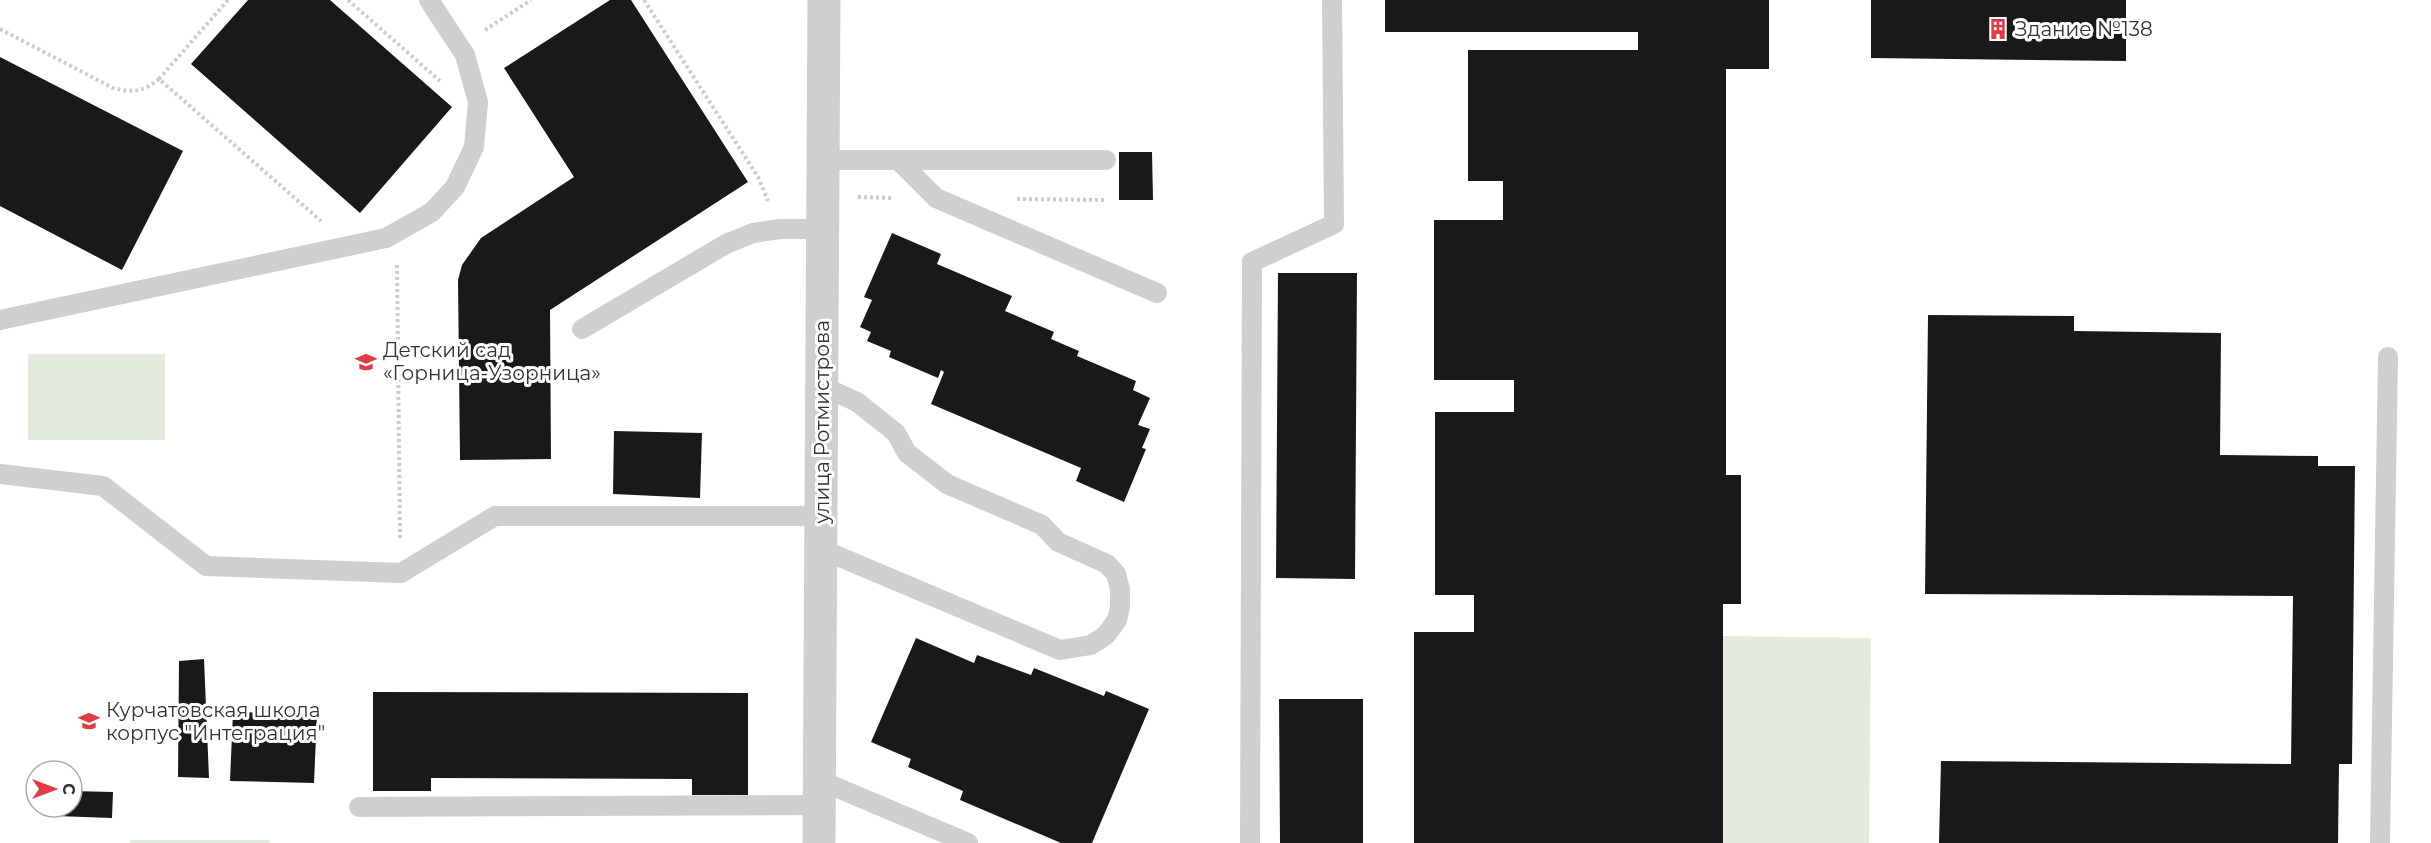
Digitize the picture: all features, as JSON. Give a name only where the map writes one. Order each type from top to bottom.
[{"type":"street","name":"улица Ротмистрова","points":[[819,843],[824,0]]},
{"type":"lane","points":[[0,320],[386,238],[432,212],[455,188],[474,147],[478,102],[465,55],[429,0]]},
{"type":"lane","points":[[1250,843],[1252,262],[1334,224],[1332,0]]},
{"type":"lane","points":[[824,160],[1106,160]]},
{"type":"lane","points":[[898,160],[936,198],[1158,293]]},
{"type":"lane","points":[[582,329],[726,244],[753,233],[775,229],[823,229]]},
{"type":"lane","points":[[2380,843],[2388,357]]},
{"type":"lane","points":[[821,549],[1060,650],[1091,645],[1106,635],[1116,620],[1120,607],[1120,589],[1116,574],[1107,564],[1058,542],[1042,525],[948,484],[906,453],[896,433],[856,402],[822,386]]},
{"type":"lane","points":[[0,474],[103,486],[206,566],[401,573],[495,516],[821,516]]},
{"type":"lane","points":[[359,807],[819,792],[968,843]]},
{"type":"path","points":[[0,30],[113,88],[131,92],[147,88],[159,78],[228,0]]},
{"type":"path","points":[[348,0],[477,114]]},
{"type":"path","points":[[459,46],[531,0]]},
{"type":"path","points":[[644,0],[763,186],[775,229]]},
{"type":"path","points":[[159,78],[349,246]]},
{"type":"path","points":[[397,232],[400,543]]},
{"type":"shaded area","points":[[28,354],[165,354],[165,440],[28,440]]},
{"type":"shaded area","points":[[1723,636],[1871,638],[1869,843],[1723,843]]},
{"type":"shaded area","points":[[130,840],[269,840],[270,843],[130,843]]},
{"type":"building","points":[[248,0],[330,0],[452,107],[360,213],[191,64]]},
{"type":"building","points":[[610,0],[631,0],[748,182],[550,310],[551,459],[460,460],[458,280],[462,265],[481,238],[574,177],[504,68]]},
{"type":"building","points":[[1385,0],[1769,0],[1769,69],[1726,69],[1726,475],[1741,475],[1741,604],[1723,604],[1723,843],[1414,843],[1414,632],[1474,632],[1474,595],[1435,595],[1435,412],[1514,412],[1514,380],[1434,380],[1434,220],[1503,220],[1503,181],[1468,181],[1468,50],[1638,50],[1638,32],[1385,32]]},
{"type":"building","name":"Здание №138","points":[[1871,0],[2126,0],[2126,61],[1871,58]]},
{"type":"building","points":[[0,57],[183,151],[122,270],[0,206]]},
{"type":"building","points":[[1119,152],[1152,152],[1153,200],[1119,200]]},
{"type":"building","points":[[892,233],[941,254],[937,264],[1012,296],[1005,311],[1054,332],[1051,339],[1079,351],[1077,356],[1136,381],[1133,390],[1150,398],[1138,425],[1150,429],[1142,448],[1146,449],[1124,502],[1076,481],[1081,468],[931,404],[944,372],[941,370],[938,378],[889,357],[891,351],[867,341],[871,332],[860,327],[872,300],[864,297]]},
{"type":"building","points":[[1278,273],[1357,273],[1355,579],[1276,578]]},
{"type":"building","points":[[1928,315],[2074,316],[2074,331],[2221,333],[2220,455],[2318,456],[2318,466],[2355,466],[2352,764],[2339,764],[2338,843],[1939,843],[1941,761],[2291,764],[2293,596],[1925,594]]},
{"type":"building","points":[[614,431],[702,433],[700,498],[613,494]]},
{"type":"building","points":[[916,638],[974,663],[977,655],[1031,675],[1034,668],[1104,696],[1106,691],[1149,709],[1092,843],[1061,843],[960,800],[963,791],[908,767],[911,759],[871,742]]},
{"type":"building","points":[[204,659],[209,778],[178,777],[179,661]]},
{"type":"building","points":[[373,692],[748,693],[748,795],[692,795],[692,779],[431,778],[431,791],[373,791]]},
{"type":"building","points":[[1279,699],[1363,699],[1363,843],[1280,843]]},
{"type":"building","points":[[233,712],[317,714],[314,783],[230,781]]},
{"type":"building","points":[[84,791],[113,792],[112,818],[84,817]]},
{"type":"place","name":"Здание №138","points":[[1998,29]]},
{"type":"place","name":"Детский сад «Горница-Узорница»","points":[[366,362]]},
{"type":"place","name":"Курчатовская школа корпус \"Интеграция\"","points":[[89,721]]}]
